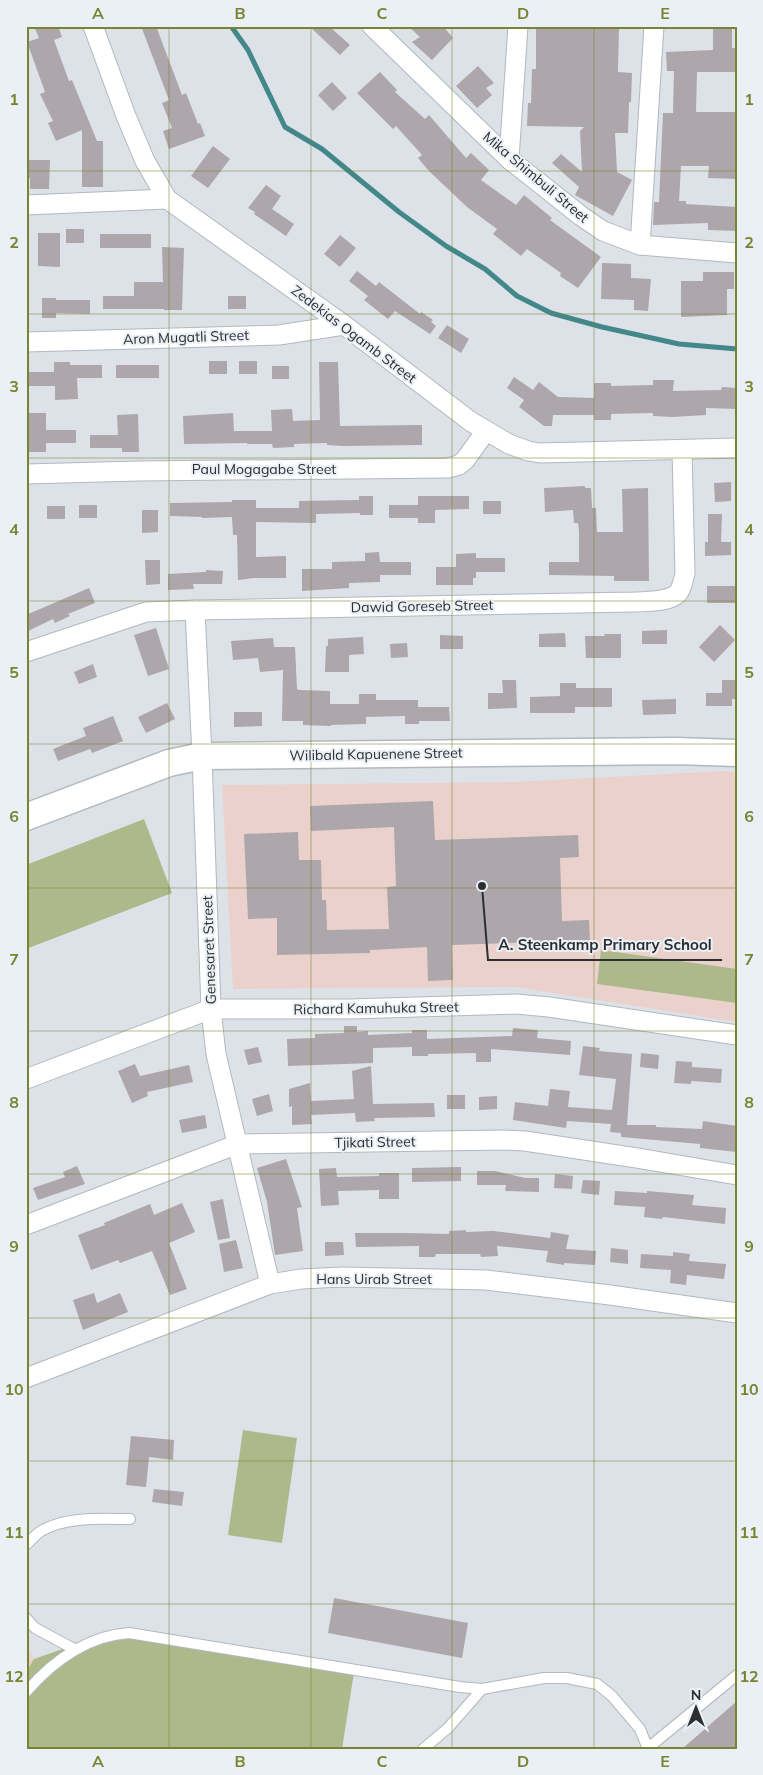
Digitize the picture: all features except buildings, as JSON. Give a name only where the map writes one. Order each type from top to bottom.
[{"type":"street","name":"Zedekias Ogamb Street","points":[[93,26],[145,162],[167,199],[344,325],[470,422],[519,448],[540,453],[737,448]]},
{"type":"street","name":"Mika Shimbuli Street","points":[[372,26],[509,159],[603,231],[640,245],[737,253]]},
{"type":"street","points":[[509,159],[518,26]]},
{"type":"street","points":[[640,245],[654,26]]},
{"type":"street","points":[[26,205],[167,199]]},
{"type":"street","name":"Aron Mugatli Street","points":[[26,342],[279,335],[344,325]]},
{"type":"street","name":"Paul Mogagabe Street","points":[[26,474],[121,471],[448,468],[460,465],[486,431]]},
{"type":"street","name":"Dawid Goreseb Street","points":[[26,652],[146,612],[634,602],[657,601],[670,598],[678,593],[685,574],[682,450]]},
{"type":"street","name":"Genesaret Street","points":[[195,610],[211,1010],[216,1054],[270,1284]]},
{"type":"street","name":"Wilibald Kapuenene Street","points":[[26,817],[169,763],[202,756],[676,751],[737,753]]},
{"type":"street","name":"Richard Kamuhuka Street","points":[[26,1079],[211,1010],[350,1010],[516,1004],[737,1035]]},
{"type":"street","name":"Tjikati Street","points":[[26,1225],[238,1144],[525,1141],[737,1175]]},
{"type":"street","name":"Hans Uirab Street","points":[[26,1378],[270,1284],[301,1279],[342,1277],[486,1280],[736,1309]]},
{"type":"lane","points":[[26,1545],[39,1532],[58,1523],[92,1519],[130,1519]]},
{"type":"lane","points":[[26,1618],[35,1628],[74,1649]]},
{"type":"lane","points":[[26,1692],[74,1649],[98,1638],[112,1634],[129,1633],[460,1687],[482,1689],[544,1678],[567,1678],[597,1684],[612,1696],[640,1729],[648,1749],[737,1675]]},
{"type":"lane","points":[[423,1749],[448,1728],[482,1689]]},
{"type":"shaded area","points":[[725,771],[737,772],[737,1022],[515,987],[233,989],[222,785],[513,782]]},
{"type":"shaded area","points":[[26,1644],[34,1659],[26,1672]]},
{"type":"green space","points":[[144,819],[172,893],[26,949],[26,865]]},
{"type":"green space","points":[[601,950],[737,969],[737,1003],[597,984]]},
{"type":"green space","points":[[243,1430],[297,1438],[282,1543],[228,1535]]},
{"type":"green space","points":[[111,1632],[354,1672],[342,1749],[26,1749],[26,1672],[34,1659]]},
{"type":"waterway","points":[[231,26],[248,50],[285,127],[322,149],[399,212],[446,246],[485,269],[517,296],[551,313],[602,327],[679,344],[737,349]]},
{"type":"place","name":"A. Steenkamp Primary School","points":[[482,886]]}]
